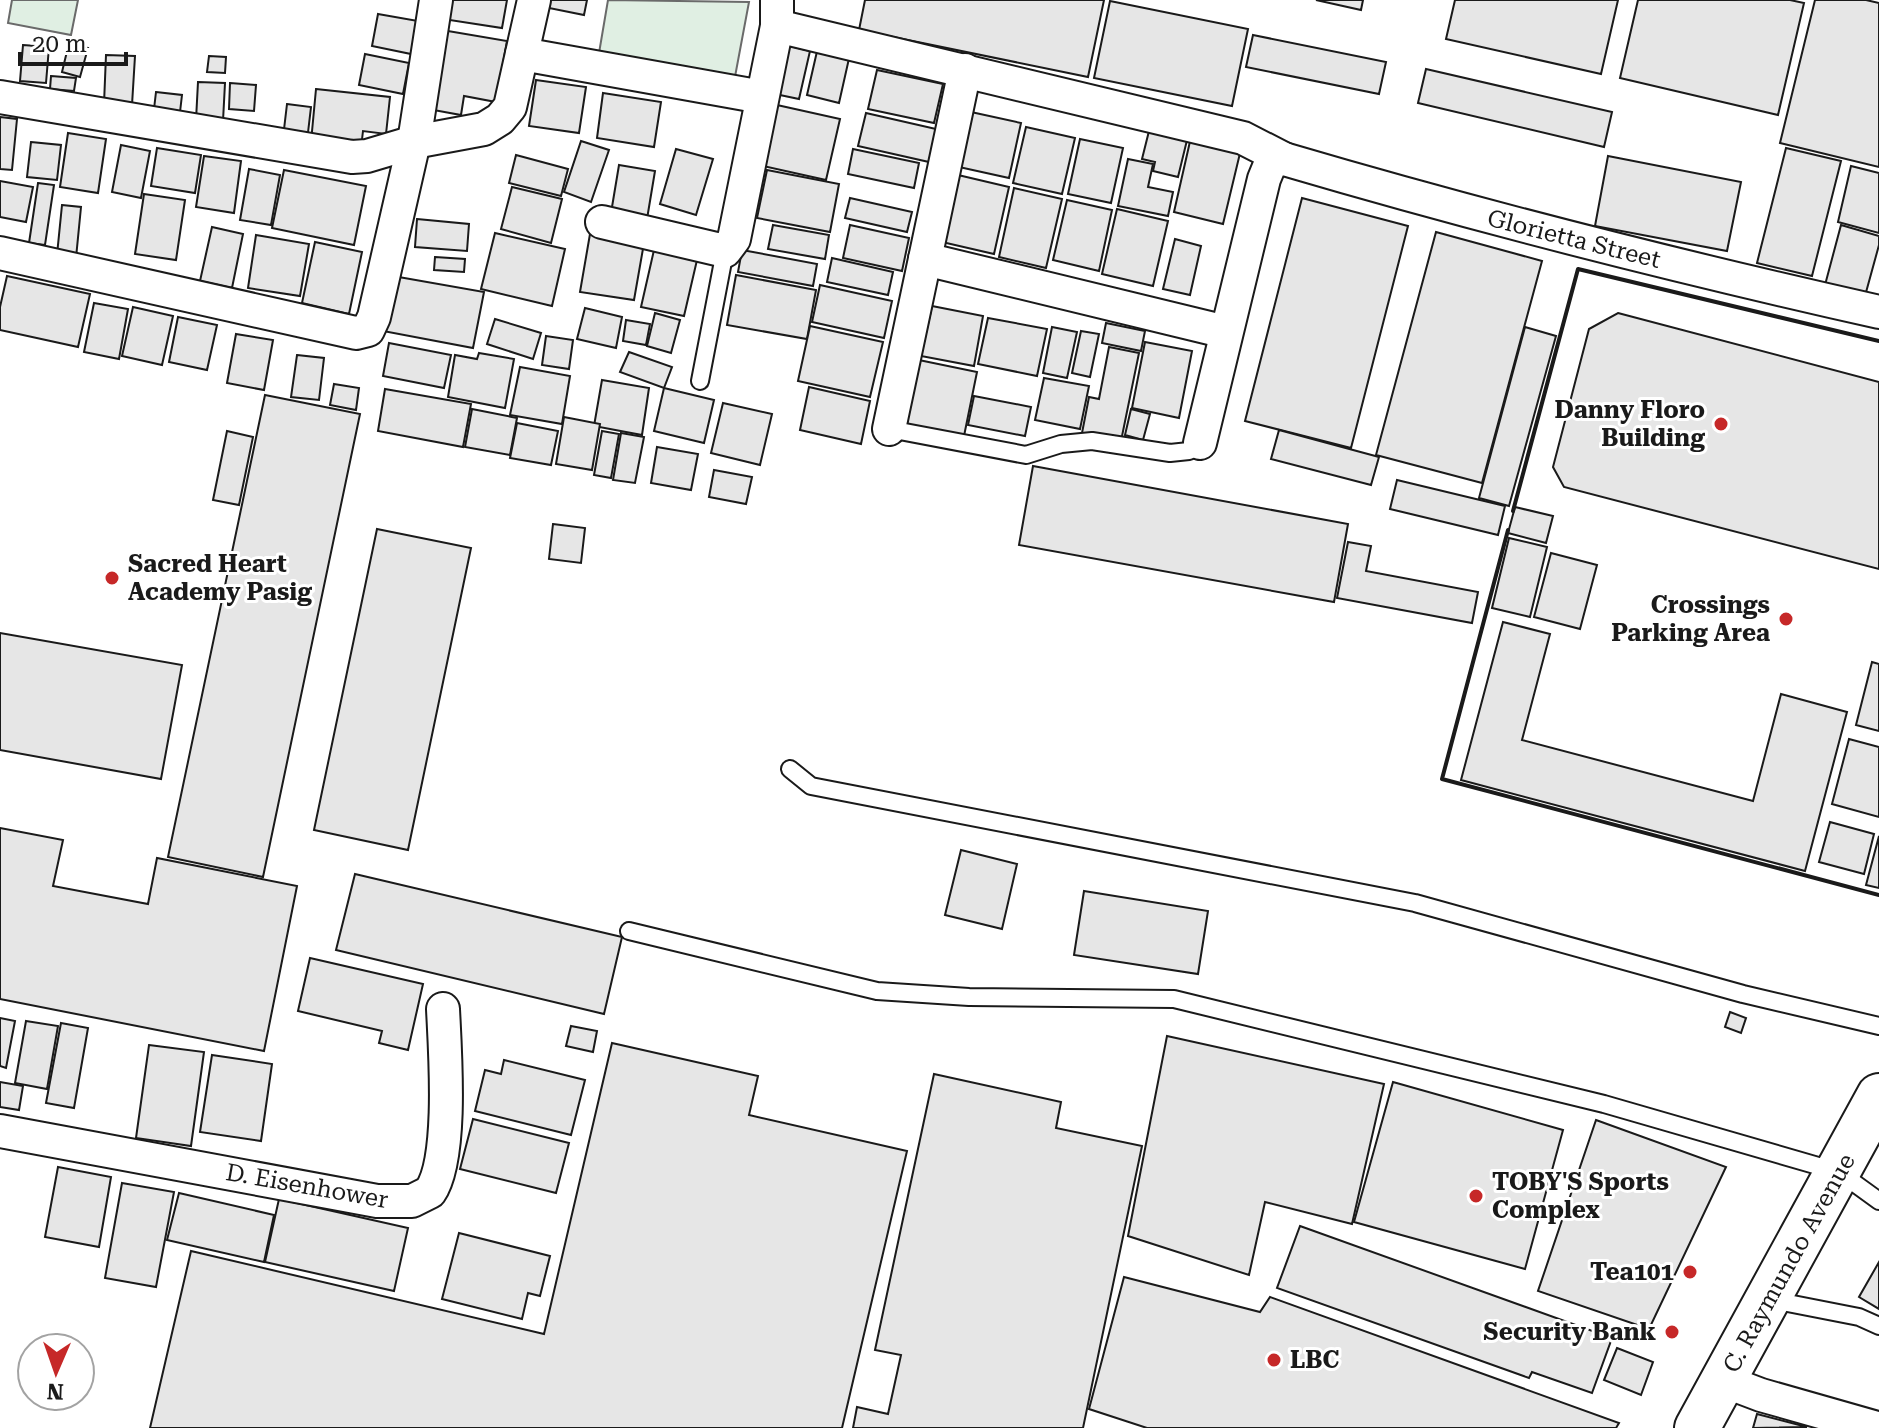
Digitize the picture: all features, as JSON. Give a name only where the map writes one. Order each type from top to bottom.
[{"type":"main road","name":"C. Raymundo Avenue","points":[[1697,1428],[1879,1096]]},
{"type":"street","points":[[0,253],[356,333],[368,330],[374,317],[414,142],[436,0]]},
{"type":"street","points":[[0,97],[352,157],[367,156],[414,142],[484,129],[500,119],[510,107],[534,0]]},
{"type":"street","points":[[602,222],[725,251],[734,239],[777,13]]},
{"type":"street","name":"Glorietta Street","points":[[777,13],[965,70],[1243,138],[1278,160],[1448,207],[1590,245],[1879,312]]},
{"type":"street","points":[[522,54],[762,97]]},
{"type":"street","points":[[889,429],[965,70]]},
{"type":"street","points":[[1200,443],[1264,179],[1278,160]]},
{"type":"street","points":[[925,259],[1226,332]]},
{"type":"street","name":"D. Eisenhower","points":[[0,1131],[377,1201],[412,1201],[430,1192],[437,1175],[446,1114],[443,1009]]},
{"type":"street","points":[[1724,1381],[1761,1395],[1877,1428]]},
{"type":"lane","points":[[700,381],[725,251]]},
{"type":"lane","points":[[889,429],[1026,455],[1061,444],[1092,441],[1170,453],[1189,451],[1200,443]]},
{"type":"lane","points":[[790,769],[811,786],[1415,903],[1743,994],[1879,1026]]},
{"type":"lane","points":[[629,931],[877,991],[969,997],[1174,999],[1604,1104],[1839,1172],[1879,1201]]},
{"type":"lane","points":[[1766,1299],[1859,1317],[1879,1326]]},
{"type":"green space","points":[[12,0],[78,0],[71,35],[8,23]]},
{"type":"green space","points":[[608,0],[749,2],[734,82],[598,59]]},
{"type":"building","points":[[446,0],[507,0],[502,28],[443,19]]},
{"type":"building","points":[[550,0],[587,0],[584,15],[549,8]]},
{"type":"building","points":[[865,0],[1104,0],[1088,77],[859,30]]},
{"type":"building","points":[[1316,0],[1363,0],[1361,10]]},
{"type":"building","points":[[1455,0],[1618,0],[1601,74],[1446,39]]},
{"type":"building","points":[[1638,0],[1790,0],[1804,3],[1778,115],[1620,78]]},
{"type":"building","points":[[1815,0],[1879,3],[1879,167],[1780,143]]},
{"type":"building","points":[[1110,1],[1248,29],[1232,106],[1094,78]]},
{"type":"building","points":[[378,14],[418,21],[411,54],[372,46]]},
{"type":"building","points":[[442,30],[507,41],[496,102],[464,96],[461,115],[428,109]]},
{"type":"building","points":[[1253,35],[1386,62],[1379,94],[1246,67]]},
{"type":"building","points":[[69,43],[88,48],[80,77],[62,72]]},
{"type":"building","points":[[23,45],[49,47],[46,83],[20,81]]},
{"type":"building","points":[[786,45],[810,51],[799,99],[775,94]]},
{"type":"building","points":[[818,47],[850,54],[839,103],[807,95]]},
{"type":"building","points":[[365,54],[409,63],[403,94],[359,85]]},
{"type":"building","points":[[106,55],[135,56],[132,105],[104,104]]},
{"type":"building","points":[[209,56],[226,57],[225,73],[207,72]]},
{"type":"building","points":[[1426,69],[1612,112],[1604,147],[1418,103]]},
{"type":"building","points":[[877,70],[943,84],[934,123],[868,109]]},
{"type":"building","points":[[51,76],[76,78],[74,91],[50,89]]},
{"type":"building","points":[[536,80],[586,87],[579,133],[529,126]]},
{"type":"building","points":[[198,82],[225,83],[223,121],[196,120]]},
{"type":"building","points":[[230,83],[256,85],[254,111],[229,109]]},
{"type":"building","points":[[316,89],[390,97],[386,134],[363,131],[361,148],[311,142]]},
{"type":"building","points":[[156,92],[182,95],[180,112],[154,109]]},
{"type":"building","points":[[603,93],[661,102],[654,147],[597,138]]},
{"type":"building","points":[[287,104],[311,107],[307,141],[283,138]]},
{"type":"building","points":[[777,105],[840,119],[826,180],[763,166]]},
{"type":"building","points":[[971,112],[1021,123],[1009,178],[959,167]]},
{"type":"building","points":[[866,113],[936,129],[929,162],[858,146]]},
{"type":"building","points":[[0,117],[17,119],[12,170],[0,169]]},
{"type":"building","points":[[1026,127],[1075,138],[1062,194],[1013,183]]},
{"type":"building","points":[[1150,127],[1188,136],[1178,177],[1153,171],[1155,162],[1142,159]]},
{"type":"building","points":[[68,133],[106,139],[98,193],[60,187]]},
{"type":"building","points":[[1191,137],[1241,149],[1223,224],[1174,212]]},
{"type":"building","points":[[1080,139],[1123,148],[1111,203],[1068,194]]},
{"type":"building","points":[[581,141],[609,150],[591,202],[564,192]]},
{"type":"building","points":[[31,142],[61,145],[57,180],[27,177]]},
{"type":"building","points":[[121,145],[150,151],[141,198],[112,192]]},
{"type":"building","points":[[157,148],[201,155],[195,193],[151,186]]},
{"type":"building","points":[[1786,148],[1841,161],[1812,276],[1757,263]]},
{"type":"building","points":[[676,149],[713,159],[696,215],[660,204]]},
{"type":"building","points":[[853,149],[919,163],[914,188],[848,174]]},
{"type":"building","points":[[516,155],[568,169],[561,196],[509,183]]},
{"type":"building","points":[[204,156],[241,161],[234,213],[196,207]]},
{"type":"building","points":[[1608,156],[1741,182],[1727,251],[1595,226]]},
{"type":"building","points":[[1128,159],[1153,164],[1148,187],[1173,192],[1168,216],[1118,206]]},
{"type":"building","points":[[619,165],[655,171],[647,219],[611,213]]},
{"type":"building","points":[[1851,166],[1879,173],[1879,233],[1838,222]]},
{"type":"building","points":[[249,169],[280,175],[271,225],[240,220]]},
{"type":"building","points":[[284,170],[366,186],[354,245],[272,228]]},
{"type":"building","points":[[767,170],[839,184],[830,232],[757,218]]},
{"type":"building","points":[[958,175],[1009,187],[994,254],[942,242]]},
{"type":"building","points":[[0,181],[33,187],[26,222],[0,217]]},
{"type":"building","points":[[38,183],[54,185],[45,245],[29,243]]},
{"type":"building","points":[[512,187],[562,199],[551,243],[501,229]]},
{"type":"building","points":[[1014,188],[1062,199],[1046,268],[999,257]]},
{"type":"building","points":[[144,194],[185,200],[176,260],[135,254]]},
{"type":"building","points":[[850,198],[912,212],[907,232],[845,218]]},
{"type":"building","points":[[1302,198],[1408,226],[1351,448],[1245,421]]},
{"type":"building","points":[[1067,200],[1112,210],[1099,271],[1053,260]]},
{"type":"building","points":[[62,205],[81,207],[76,258],[57,255]]},
{"type":"building","points":[[1117,209],[1168,221],[1153,286],[1102,274]]},
{"type":"building","points":[[417,219],[469,224],[467,251],[415,247]]},
{"type":"building","points":[[773,225],[829,235],[825,259],[768,249]]},
{"type":"building","points":[[850,225],[909,238],[902,271],[843,258]]},
{"type":"building","points":[[1841,225],[1879,236],[1865,296],[1825,285]]},
{"type":"building","points":[[212,227],[243,234],[232,288],[200,281]]},
{"type":"building","points":[[1436,232],[1542,261],[1482,483],[1376,455]]},
{"type":"building","points":[[495,233],[565,249],[552,306],[481,289]]},
{"type":"building","points":[[590,234],[644,243],[634,300],[580,292]]},
{"type":"building","points":[[256,235],[309,244],[300,296],[248,288]]},
{"type":"building","points":[[1175,239],[1201,246],[1190,295],[1163,289]]},
{"type":"building","points":[[315,242],[362,252],[349,314],[302,303]]},
{"type":"building","points":[[654,250],[697,260],[684,316],[641,307]]},
{"type":"building","points":[[742,250],[817,264],[813,286],[738,272]]},
{"type":"building","points":[[435,257],[465,259],[464,272],[434,270]]},
{"type":"building","points":[[832,258],[893,272],[888,295],[827,282]]},
{"type":"building","points":[[736,275],[816,290],[807,339],[727,325]]},
{"type":"building","points":[[7,276],[90,294],[78,347],[0,330],[0,307]]},
{"type":"building","points":[[393,276],[484,292],[473,348],[383,331]]},
{"type":"building","points":[[820,285],[892,301],[884,338],[812,322]]},
{"type":"building","points":[[94,303],[128,309],[119,359],[84,352]]},
{"type":"building","points":[[932,306],[983,316],[974,366],[921,356]]},
{"type":"building","points":[[133,307],[173,316],[162,365],[122,356]]},
{"type":"building","points":[[585,308],[622,317],[616,348],[577,339]]},
{"type":"building","points":[[655,313],[680,320],[671,353],[647,346]]},
{"type":"building","name":"Danny Floro Building","points":[[1618,313],[1879,382],[1879,569],[1564,487],[1553,467],[1589,329]]},
{"type":"building","points":[[178,317],[217,325],[207,370],[169,362]]},
{"type":"building","points":[[988,318],[1047,329],[1037,376],[978,364]]},
{"type":"building","points":[[495,319],[541,333],[533,359],[487,344]]},
{"type":"building","points":[[626,320],[650,324],[646,345],[623,341]]},
{"type":"building","points":[[1106,323],[1145,331],[1141,351],[1102,343]]},
{"type":"building","points":[[810,326],[883,342],[870,397],[798,381]]},
{"type":"building","points":[[1052,327],[1077,332],[1067,378],[1043,373]]},
{"type":"building","points":[[1525,327],[1556,336],[1509,506],[1479,498]]},
{"type":"building","points":[[1081,331],[1099,334],[1090,377],[1072,373]]},
{"type":"building","points":[[236,334],[273,340],[264,390],[227,383]]},
{"type":"building","points":[[546,336],[573,340],[569,369],[542,365]]},
{"type":"building","points":[[1145,342],[1192,351],[1179,418],[1132,408]]},
{"type":"building","points":[[389,343],[451,355],[444,388],[383,376]]},
{"type":"building","points":[[1109,347],[1139,353],[1121,441],[1082,433],[1089,397],[1099,399]]},
{"type":"building","points":[[629,352],[672,367],[664,388],[620,372]]},
{"type":"building","points":[[479,353],[514,359],[505,408],[448,397],[455,355],[477,359]]},
{"type":"building","points":[[297,355],[324,358],[319,400],[291,397]]},
{"type":"building","points":[[914,359],[977,372],[964,436],[901,423]]},
{"type":"building","points":[[520,367],[570,376],[562,424],[510,415]]},
{"type":"building","points":[[1044,378],[1089,386],[1080,429],[1035,420]]},
{"type":"building","points":[[602,380],[649,388],[642,435],[594,426]]},
{"type":"building","points":[[334,384],[359,388],[356,410],[330,405]]},
{"type":"building","points":[[809,387],[870,401],[861,444],[800,430]]},
{"type":"building","points":[[664,388],[714,400],[704,443],[654,431]]},
{"type":"building","points":[[385,389],[471,404],[463,447],[378,431]]},
{"type":"building","points":[[265,395],[360,414],[263,877],[168,857]]},
{"type":"building","points":[[974,396],[1031,407],[1025,436],[968,425]]},
{"type":"building","points":[[723,403],[772,414],[760,465],[711,453]]},
{"type":"building","points":[[472,409],[517,418],[510,455],[465,447]]},
{"type":"building","points":[[1131,409],[1150,414],[1143,440],[1125,435]]},
{"type":"building","points":[[564,417],[600,424],[592,470],[556,464]]},
{"type":"building","points":[[517,423],[558,431],[551,465],[510,458]]},
{"type":"building","points":[[1279,430],[1379,457],[1371,485],[1271,459]]},
{"type":"building","points":[[227,431],[253,437],[239,505],[213,500]]},
{"type":"building","points":[[602,431],[619,434],[611,478],[594,475]]},
{"type":"building","points":[[621,433],[644,437],[635,483],[613,480]]},
{"type":"building","points":[[657,447],[698,454],[691,490],[651,483]]},
{"type":"building","points":[[1033,466],[1348,524],[1334,602],[1019,545]]},
{"type":"building","points":[[714,470],[752,477],[746,504],[709,497]]},
{"type":"building","points":[[1397,480],[1505,506],[1498,535],[1390,509]]},
{"type":"building","points":[[1515,507],[1553,516],[1546,543],[1508,533]]},
{"type":"building","points":[[553,524],[585,528],[581,563],[549,559]]},
{"type":"building","points":[[377,529],[471,548],[408,850],[314,830]]},
{"type":"building","points":[[1509,538],[1547,547],[1530,617],[1492,608]]},
{"type":"building","points":[[1348,542],[1371,546],[1366,571],[1478,592],[1472,623],[1337,598]]},
{"type":"building","points":[[1551,553],[1597,565],[1580,629],[1534,617]]},
{"type":"building","points":[[1503,622],[1550,634],[1522,740],[1753,801],[1781,694],[1847,712],[1805,871],[1461,780]]},
{"type":"building","points":[[0,633],[182,665],[161,779],[0,750]]},
{"type":"building","points":[[1872,662],[1879,664],[1879,731],[1856,725]]},
{"type":"building","points":[[1849,739],[1879,747],[1879,817],[1832,804]]},
{"type":"building","points":[[1830,822],[1874,834],[1864,874],[1819,862]]},
{"type":"building","points":[[0,828],[63,840],[53,886],[148,904],[157,858],[297,886],[264,1051],[0,999]]},
{"type":"building","points":[[1879,836],[1879,888],[1866,885]]},
{"type":"building","points":[[961,850],[1017,864],[1002,929],[945,915]]},
{"type":"building","points":[[355,874],[622,937],[604,1014],[336,950]]},
{"type":"building","points":[[1084,891],[1208,911],[1198,974],[1074,955]]},
{"type":"building","points":[[310,958],[423,984],[408,1050],[379,1043],[382,1031],[298,1011]]},
{"type":"building","points":[[1730,1012],[1746,1018],[1741,1033],[1725,1027]]},
{"type":"building","points":[[0,1018],[15,1021],[6,1068],[0,1066]]},
{"type":"building","points":[[26,1021],[58,1026],[47,1089],[15,1083]]},
{"type":"building","points":[[61,1023],[88,1028],[74,1108],[46,1103]]},
{"type":"building","points":[[571,1026],[597,1031],[593,1052],[566,1046]]},
{"type":"building","points":[[1167,1036],[1384,1084],[1352,1224],[1265,1202],[1249,1275],[1128,1236]]},
{"type":"building","points":[[612,1043],[758,1076],[749,1115],[907,1151],[842,1428],[150,1428],[191,1251],[544,1334]]},
{"type":"building","points":[[149,1045],[204,1052],[191,1146],[136,1138]]},
{"type":"building","points":[[212,1055],[272,1064],[261,1141],[200,1132]]},
{"type":"building","points":[[504,1060],[585,1080],[571,1135],[475,1111],[485,1070],[501,1074]]},
{"type":"building","points":[[934,1074],[1061,1102],[1056,1128],[1142,1146],[1083,1428],[853,1428],[857,1407],[888,1414],[901,1355],[875,1350]]},
{"type":"building","points":[[0,1082],[23,1086],[19,1110],[0,1107]]},
{"type":"building","points":[[1393,1082],[1563,1130],[1525,1269],[1354,1222]]},
{"type":"building","points":[[473,1119],[569,1143],[556,1193],[460,1169]]},
{"type":"building","points":[[1596,1120],[1726,1167],[1649,1329],[1538,1291]]},
{"type":"building","points":[[58,1167],[111,1177],[99,1247],[45,1237]]},
{"type":"building","points":[[122,1183],[174,1192],[156,1287],[105,1278]]},
{"type":"building","points":[[179,1193],[274,1215],[264,1262],[167,1240]]},
{"type":"building","points":[[279,1199],[408,1228],[394,1291],[265,1262]]},
{"type":"building","points":[[1300,1226],[1612,1338],[1592,1393],[1532,1372],[1529,1378],[1277,1288]]},
{"type":"building","points":[[459,1233],[550,1256],[540,1296],[528,1293],[522,1319],[442,1299]]},
{"type":"building","points":[[1879,1262],[1879,1309],[1859,1297]]},
{"type":"building","name":"LBC","points":[[1124,1277],[1260,1312],[1270,1297],[1619,1423],[1616,1428],[1147,1428],[1089,1409]]},
{"type":"building","points":[[1617,1348],[1653,1362],[1641,1395],[1604,1380]]},
{"type":"building","points":[[1757,1414],[1807,1427],[1753,1428]]},
{"type":"wall","points":[[1513,511],[1578,269],[1879,341]]},
{"type":"wall","points":[[1508,530],[1442,779],[1879,895]]},
{"type":"place","name":"Danny Floro Building","points":[[1721,424]]},
{"type":"place","name":"Sacred Heart Academy Pasig","points":[[112,578]]},
{"type":"place","name":"Crossings Parking Area","points":[[1786,619]]},
{"type":"place","name":"TOBY'S Sports Complex","points":[[1476,1196]]},
{"type":"place","name":"Tea101","points":[[1690,1272]]},
{"type":"place","name":"Security Bank","points":[[1672,1332]]},
{"type":"place","name":"LBC","points":[[1274,1360]]}]
